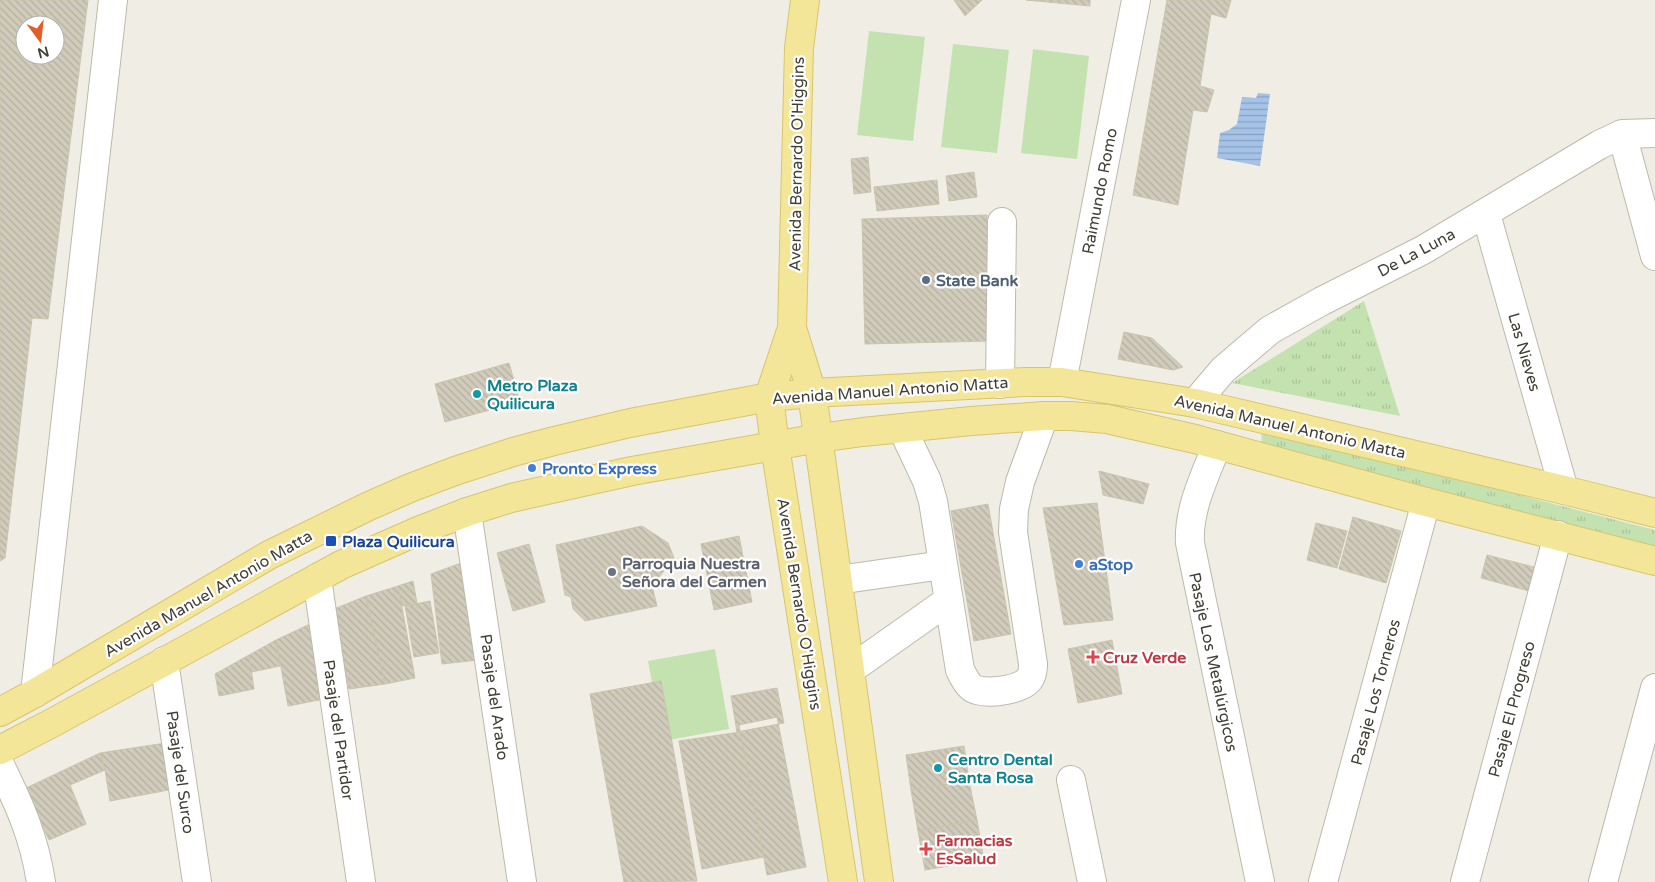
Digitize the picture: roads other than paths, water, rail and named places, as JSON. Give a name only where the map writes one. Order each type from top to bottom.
[{"type":"main road","name":"Avenida Bernardo O'Higgins","points":[[805,0],[799,48],[792,328],[770,397],[843,882]]},
{"type":"main road","name":"Avenida Bernardo O'Higgins","points":[[792,328],[812,393],[879,882]]},
{"type":"main road","name":"Avenida Manuel Antonio Matta","points":[[0,712],[269,555],[410,488],[480,463],[554,441],[630,423],[770,397],[812,393],[1062,382],[1195,403],[1655,513]]},
{"type":"main road","name":"Avenida Manuel Antonio Matta","points":[[0,750],[317,578],[379,547],[467,512],[546,489],[632,471],[818,438],[902,428],[1044,416],[1107,419],[1217,445],[1426,502],[1655,561]]},
{"type":"street","points":[[35,693],[113,0]]},
{"type":"street","name":"Raimundo Romo","points":[[1062,382],[1136,0]]},
{"type":"street","name":"De La Luna","points":[[1195,403],[1223,370],[1270,330],[1423,250],[1599,145],[1622,134],[1655,133]]},
{"type":"street","points":[[1622,134],[1655,256]]},
{"type":"street","name":"Las Nieves","points":[[1486,214],[1564,490]]},
{"type":"street","points":[[1000,384],[1002,222]]},
{"type":"street","points":[[902,428],[927,482],[933,501],[960,670],[966,683],[976,690],[1004,690],[1024,684],[1031,676],[1033,664],[1013,532],[1014,509],[1020,482],[1044,416]]},
{"type":"street","name":"Pasaje Los Metalúrgicos","points":[[1217,445],[1193,510],[1189,529],[1190,543],[1260,882]]},
{"type":"street","name":"Pasaje Los Torneros","points":[[1323,882],[1426,502]]},
{"type":"street","name":"Pasaje del Arado","points":[[467,512],[522,882]]},
{"type":"street","name":"Pasaje El Progreso","points":[[1464,882],[1558,535]]},
{"type":"street","points":[[838,580],[943,565]]},
{"type":"street","name":"Pasaje del Partidor","points":[[317,578],[360,882]]},
{"type":"street","points":[[850,670],[949,600]]},
{"type":"street","name":"Pasaje del Surco","points":[[164,661],[197,882]]},
{"type":"street","points":[[1603,882],[1655,688]]},
{"type":"street","points":[[0,765],[32,836],[41,882]]},
{"type":"street","points":[[1071,780],[1092,882]]},
{"type":"water","points":[[1258,93],[1270,94],[1260,166],[1217,158],[1220,133],[1229,130],[1237,124],[1242,97],[1256,98]]},
{"type":"place","name":"State Bank","points":[[926,280]]},
{"type":"place","name":"Metro Plaza Quilicura","points":[[477,394]]},
{"type":"place","name":"Pronto Express","points":[[532,468]]},
{"type":"place","name":"Plaza Quilicura","points":[[331,541]]},
{"type":"place","name":"aStop","points":[[1079,564]]},
{"type":"place","name":"Parroquia Nuestra Señora del Carmen","points":[[612,572]]},
{"type":"place","name":"Cruz Verde","points":[[1093,657]]},
{"type":"place","name":"Centro Dental Santa Rosa","points":[[938,768]]},
{"type":"place","name":"Farmacias EsSalud","points":[[926,849]]}]
